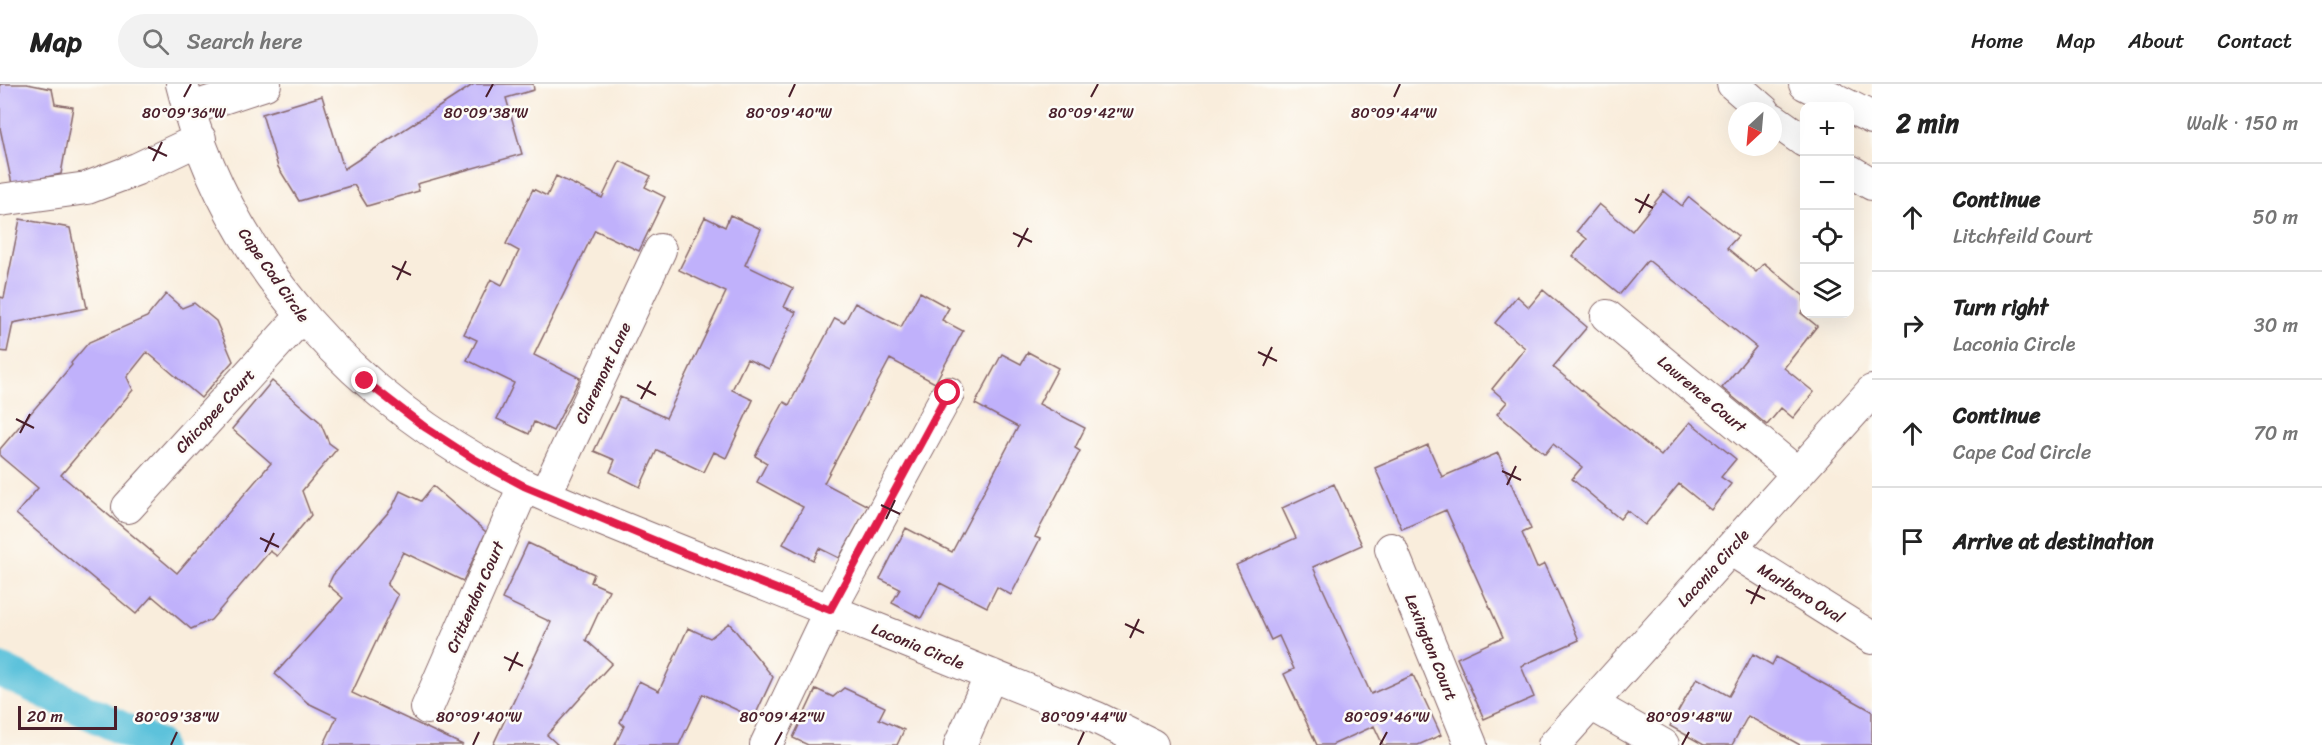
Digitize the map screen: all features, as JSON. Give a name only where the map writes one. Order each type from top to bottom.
[{"type":"street","points":[[185,97],[265,84]]},
{"type":"street","points":[[1733,84],[1754,102]]},
{"type":"street","points":[[1805,84],[1872,118]]},
{"type":"street","name":"Cape Cod Circle","points":[[185,97],[216,181],[239,226],[281,290],[302,316],[374,388],[474,459],[534,491],[682,552]]},
{"type":"street","points":[[1782,125],[1800,138]]},
{"type":"street","points":[[0,200],[87,188],[137,169],[200,139]]},
{"type":"street","points":[[1854,173],[1872,184]]},
{"type":"street","name":"Claremont Lane","points":[[534,491],[660,250]]},
{"type":"street","name":"Chicopee Court","points":[[128,507],[302,316]]},
{"type":"street","name":"Lawrence Court","points":[[1607,316],[1797,473]]},
{"type":"street","points":[[766,745],[830,610],[948,393]]},
{"type":"street","name":"Laconia Circle","points":[[1554,745],[1797,473],[1868,401]]},
{"type":"street","name":"Crittendon Court","points":[[427,708],[534,491]]},
{"type":"street","name":"Lexington Court","points":[[1391,549],[1471,745]]},
{"type":"street","name":"Marlboro Oval","points":[[1730,549],[1872,638]]},
{"type":"street","name":"Laconia Circle","points":[[682,552],[1097,718],[1152,745]]},
{"type":"street","points":[[960,745],[991,675]]},
{"type":"street","points":[[1591,704],[1663,745]]},
{"type":"building","points":[[0,84],[27,84],[52,89],[55,104],[73,107],[61,174],[12,184],[0,128]]},
{"type":"building","points":[[474,84],[533,84],[534,90],[506,98],[522,154],[417,184],[419,191],[367,206],[354,185],[299,201],[278,167],[262,114],[322,96],[344,169]]},
{"type":"building","points":[[620,161],[651,176],[645,187],[665,197],[639,251],[595,230],[534,355],[580,378],[553,431],[534,422],[529,434],[497,419],[514,383],[467,360],[477,340],[464,334],[491,279],[502,285],[519,251],[506,244],[533,189],[547,196],[556,176],[602,198]]},
{"type":"building","points":[[1664,191],[1682,206],[1689,197],[1738,236],[1727,248],[1756,272],[1764,263],[1800,293],[1800,318],[1807,318],[1817,326],[1784,368],[1814,392],[1793,418],[1781,408],[1767,425],[1722,388],[1756,347],[1648,260],[1620,294],[1573,256],[1587,239],[1577,231],[1599,204],[1632,231]]},
{"type":"building","points":[[730,215],[761,229],[745,265],[793,288],[784,307],[796,312],[769,369],[747,359],[732,390],[753,400],[726,458],[714,452],[704,472],[657,450],[640,487],[610,472],[615,460],[594,451],[620,397],[666,418],[726,292],[679,270],[705,217],[725,227]]},
{"type":"building","points":[[20,219],[70,228],[87,308],[13,323],[7,352],[0,351],[0,297],[4,298]]},
{"type":"building","points":[[1543,290],[1587,327],[1553,367],[1661,456],[1690,422],[1736,459],[1721,477],[1731,484],[1711,510],[1679,484],[1645,525],[1627,510],[1620,519],[1572,479],[1582,467],[1553,444],[1545,454],[1497,414],[1507,402],[1492,389],[1525,348],[1495,323],[1517,296],[1529,307]]},
{"type":"building","points":[[920,292],[949,308],[942,320],[963,331],[935,383],[890,359],[824,483],[868,506],[839,558],[819,548],[813,560],[783,544],[803,507],[757,482],[767,463],[755,456],[784,402],[789,405],[835,318],[844,323],[855,303],[901,327]]},
{"type":"building","points":[[166,294],[182,308],[194,303],[216,321],[233,361],[201,398],[147,352],[127,377],[133,390],[61,475],[177,573],[271,463],[232,429],[272,381],[320,422],[329,443],[337,449],[302,491],[311,515],[277,556],[270,551],[211,620],[191,629],[152,596],[136,614],[16,514],[38,488],[0,456],[0,449],[89,342],[147,317]]},
{"type":"building","points":[[1028,352],[1058,368],[1039,404],[1085,428],[1075,448],[1080,451],[1035,537],[1040,539],[1011,595],[997,587],[987,607],[940,583],[921,618],[892,603],[900,589],[880,579],[906,528],[952,552],[1018,427],[975,404],[1002,354],[1021,364]]},
{"type":"building","points":[[1428,445],[1442,477],[1498,453],[1531,529],[1522,533],[1537,568],[1545,564],[1579,640],[1521,666],[1534,697],[1484,719],[1457,658],[1503,637],[1446,510],[1402,529],[1375,468]]},
{"type":"building","points":[[1334,484],[1362,545],[1313,567],[1371,694],[1413,675],[1441,735],[1418,745],[1383,745],[1374,726],[1332,745],[1317,745],[1284,674],[1294,669],[1279,636],[1271,640],[1236,565],[1296,538],[1282,508]]},
{"type":"building","points":[[433,486],[486,532],[463,581],[403,552],[387,585],[398,595],[352,693],[463,745],[324,744],[337,717],[308,703],[275,674],[343,598],[328,585],[333,575],[392,508],[400,491],[421,501]]},
{"type":"building","points":[[528,543],[594,574],[591,582],[609,590],[586,640],[612,663],[547,735],[558,745],[493,745],[551,622],[502,599]]},
{"type":"building","points":[[729,623],[773,677],[754,718],[703,694],[679,745],[615,745],[624,726],[620,722],[639,681],[659,691],[688,628],[710,638]]},
{"type":"building","points":[[1753,654],[1772,665],[1776,657],[1872,711],[1872,745],[1800,745],[1748,716],[1732,745],[1704,745],[1670,726],[1697,678],[1729,696]]},
{"type":"building","points":[[844,688],[885,707],[879,719],[904,730],[897,745],[808,745],[793,738],[816,689],[833,697]]},
{"type":"waterway","points":[[0,670],[157,745]]},
{"type":"route","points":[[365,381],[426,428],[474,459],[524,486],[682,552],[830,610],[948,393]]}]
